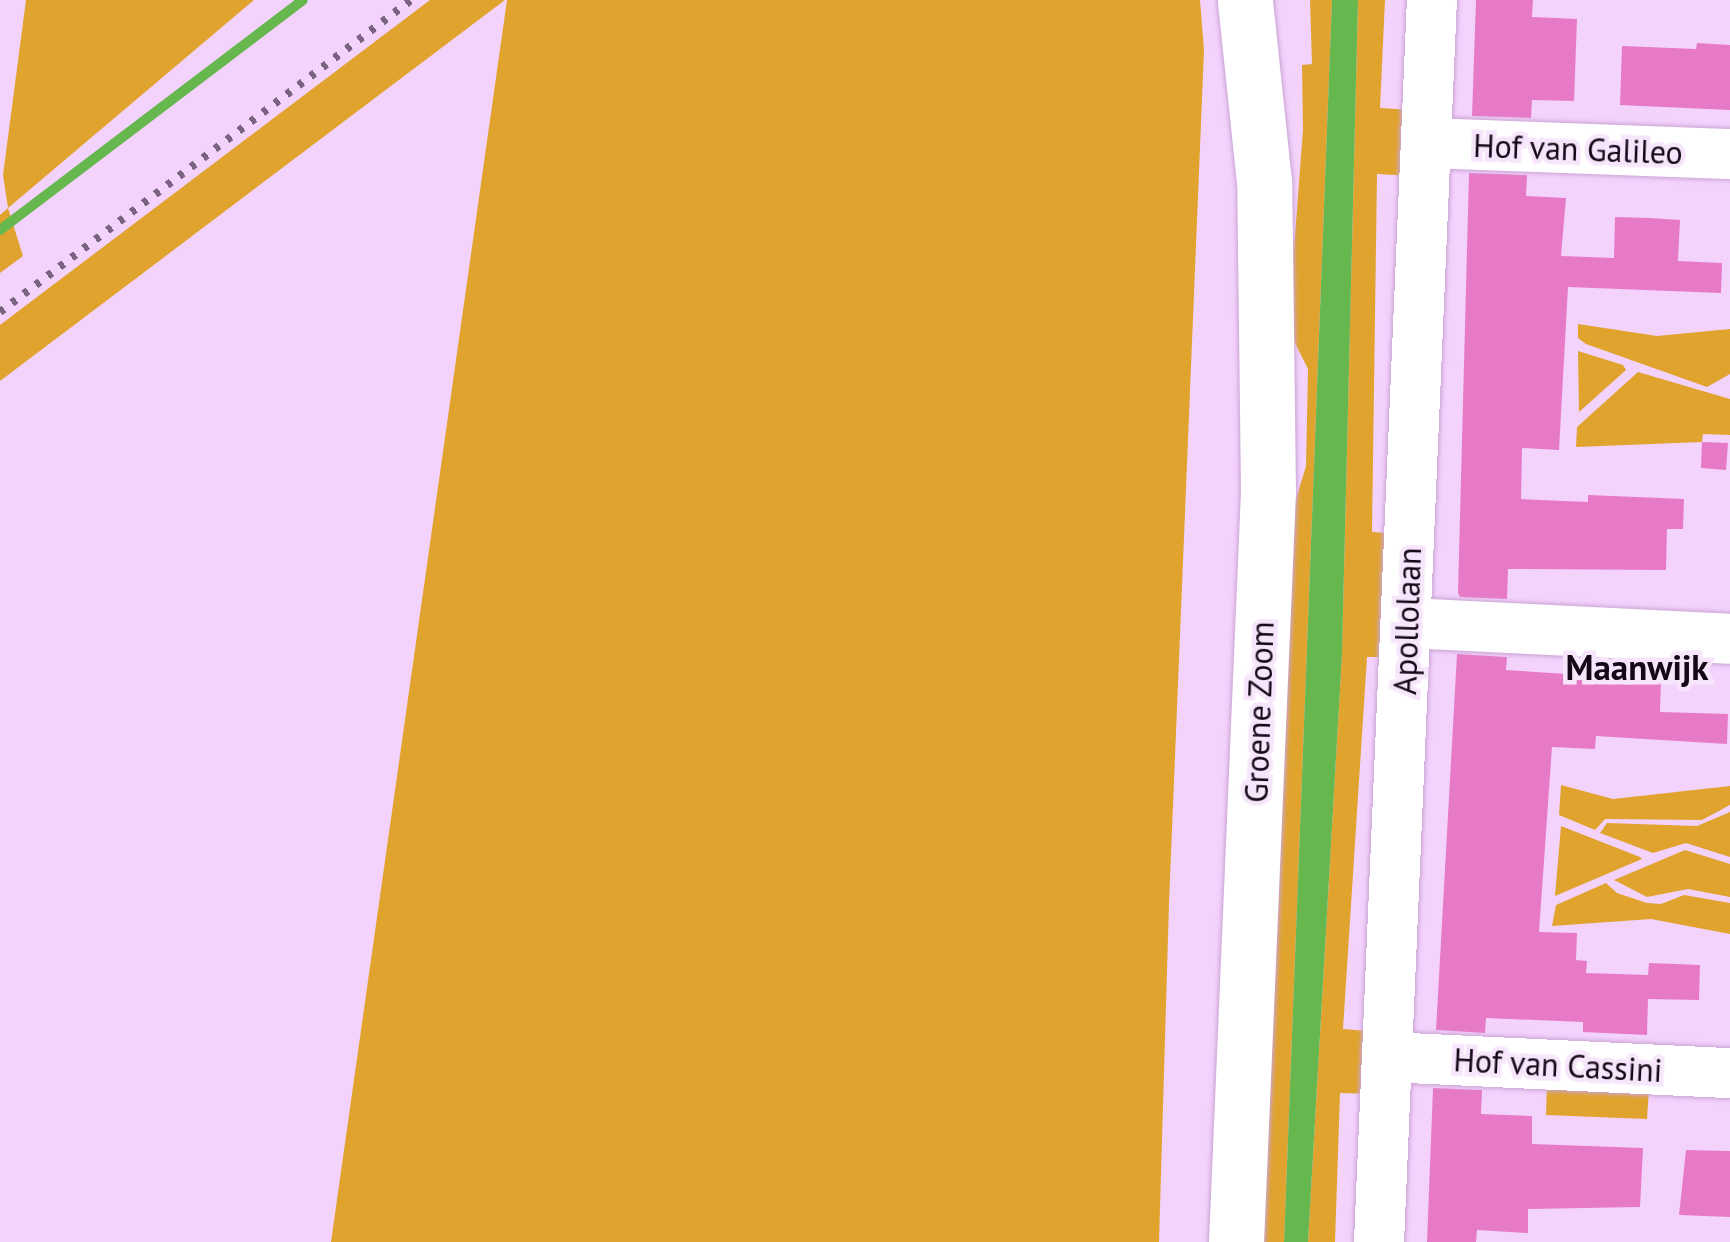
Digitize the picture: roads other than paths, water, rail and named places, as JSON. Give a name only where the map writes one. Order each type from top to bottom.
[{"type":"main road","name":"Groene Zoom","points":[[1236,1242],[1268,492],[1264,182],[1245,0]]},
{"type":"main road","name":"Groene Zoom","points":[[1264,182],[1284,76],[1283,0]]},
{"type":"street","name":"Apollolaan","points":[[1379,1242],[1432,0]]},
{"type":"street","name":"Hof van Galileo","points":[[1426,143],[1730,154]]},
{"type":"street","points":[[1408,622],[1730,639]]},
{"type":"street","name":"Hof van Cassini","points":[[1387,1057],[1730,1073]]},
{"type":"waterway","points":[[0,230],[303,0]]},
{"type":"railway","points":[[0,312],[411,0]]},
{"type":"district","name":"Maanwijk","points":[[1637,667]]}]
